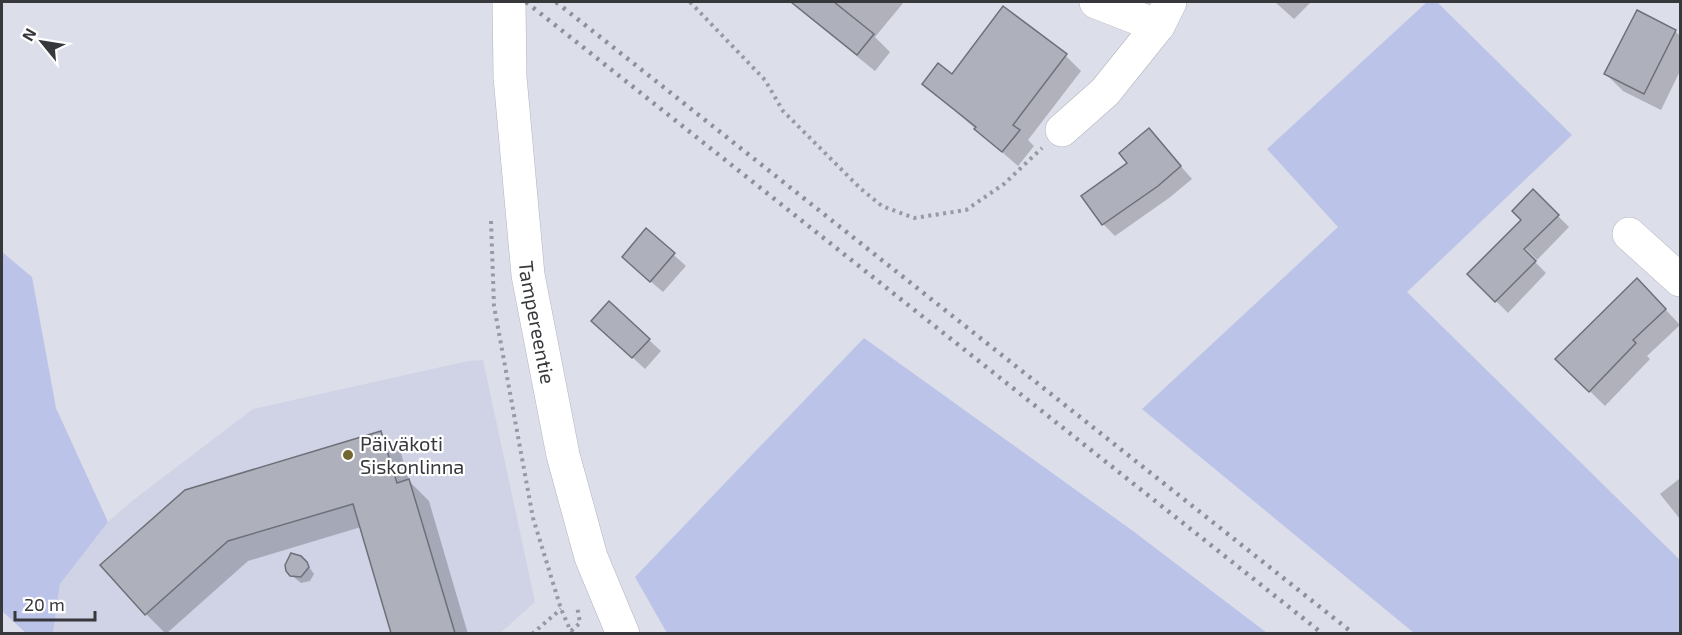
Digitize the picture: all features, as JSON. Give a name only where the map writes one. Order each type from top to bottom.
[{"type":"main road","name":"Tampereentie","points":[[509,2],[510,77],[528,275],[562,455],[591,556],[623,633]]},
{"type":"main road","points":[[1062,130],[1105,92],[1164,14],[1096,2]]},
{"type":"main road","points":[[1629,234],[1680,280]]},
{"type":"path","points":[[690,2],[765,80],[783,111],[816,146],[882,206],[914,218],[966,210],[1004,184],[1062,130]]},
{"type":"path","points":[[532,633],[561,609]]},
{"type":"shaded area","points":[[1427,2],[1437,2],[1572,135],[1407,292],[1680,560],[1680,633],[1414,633],[1142,409],[1338,227],[1267,149]]},
{"type":"shaded area","points":[[2,252],[32,277],[56,408],[108,522],[60,584],[53,633],[26,633],[2,611]]},
{"type":"shaded area","points":[[864,338],[1133,531],[1267,633],[667,633],[635,577]]},
{"type":"shaded area","name":"Päiväkoti Siskonlinna","points":[[483,360],[535,602],[500,633],[53,634],[60,584],[108,522],[132,501],[253,409],[468,361]]},
{"type":"building","points":[[791,2],[834,2],[874,34],[857,55]]},
{"type":"building","points":[[1003,6],[1067,54],[1013,125],[1020,130],[1002,152],[974,129],[976,127],[922,84],[938,63],[952,74]]},
{"type":"building","points":[[1637,10],[1676,30],[1644,94],[1604,74]]},
{"type":"building","points":[[1149,128],[1181,166],[1158,186],[1102,225],[1081,196],[1127,163],[1119,153]]},
{"type":"building","points":[[1533,189],[1559,215],[1524,249],[1536,261],[1495,302],[1467,274],[1521,220],[1512,211]]},
{"type":"building","points":[[646,228],[675,253],[650,282],[622,257]]},
{"type":"building","points":[[1637,278],[1666,309],[1633,340],[1636,343],[1589,392],[1555,359]]},
{"type":"building","points":[[609,301],[650,339],[632,358],[591,321]]},
{"type":"building","points":[[381,431],[397,483],[409,479],[455,633],[391,633],[353,504],[228,541],[145,615],[100,565],[185,490]]},
{"type":"building","points":[[291,553],[301,556],[307,562],[309,567],[301,577],[290,576],[286,571],[285,565]]},
{"type":"railway","points":[[526,2],[1323,634]]},
{"type":"railway","points":[[556,2],[1354,634]]},
{"type":"place","name":"Päiväkoti Siskonlinna","points":[[348,455]]}]
